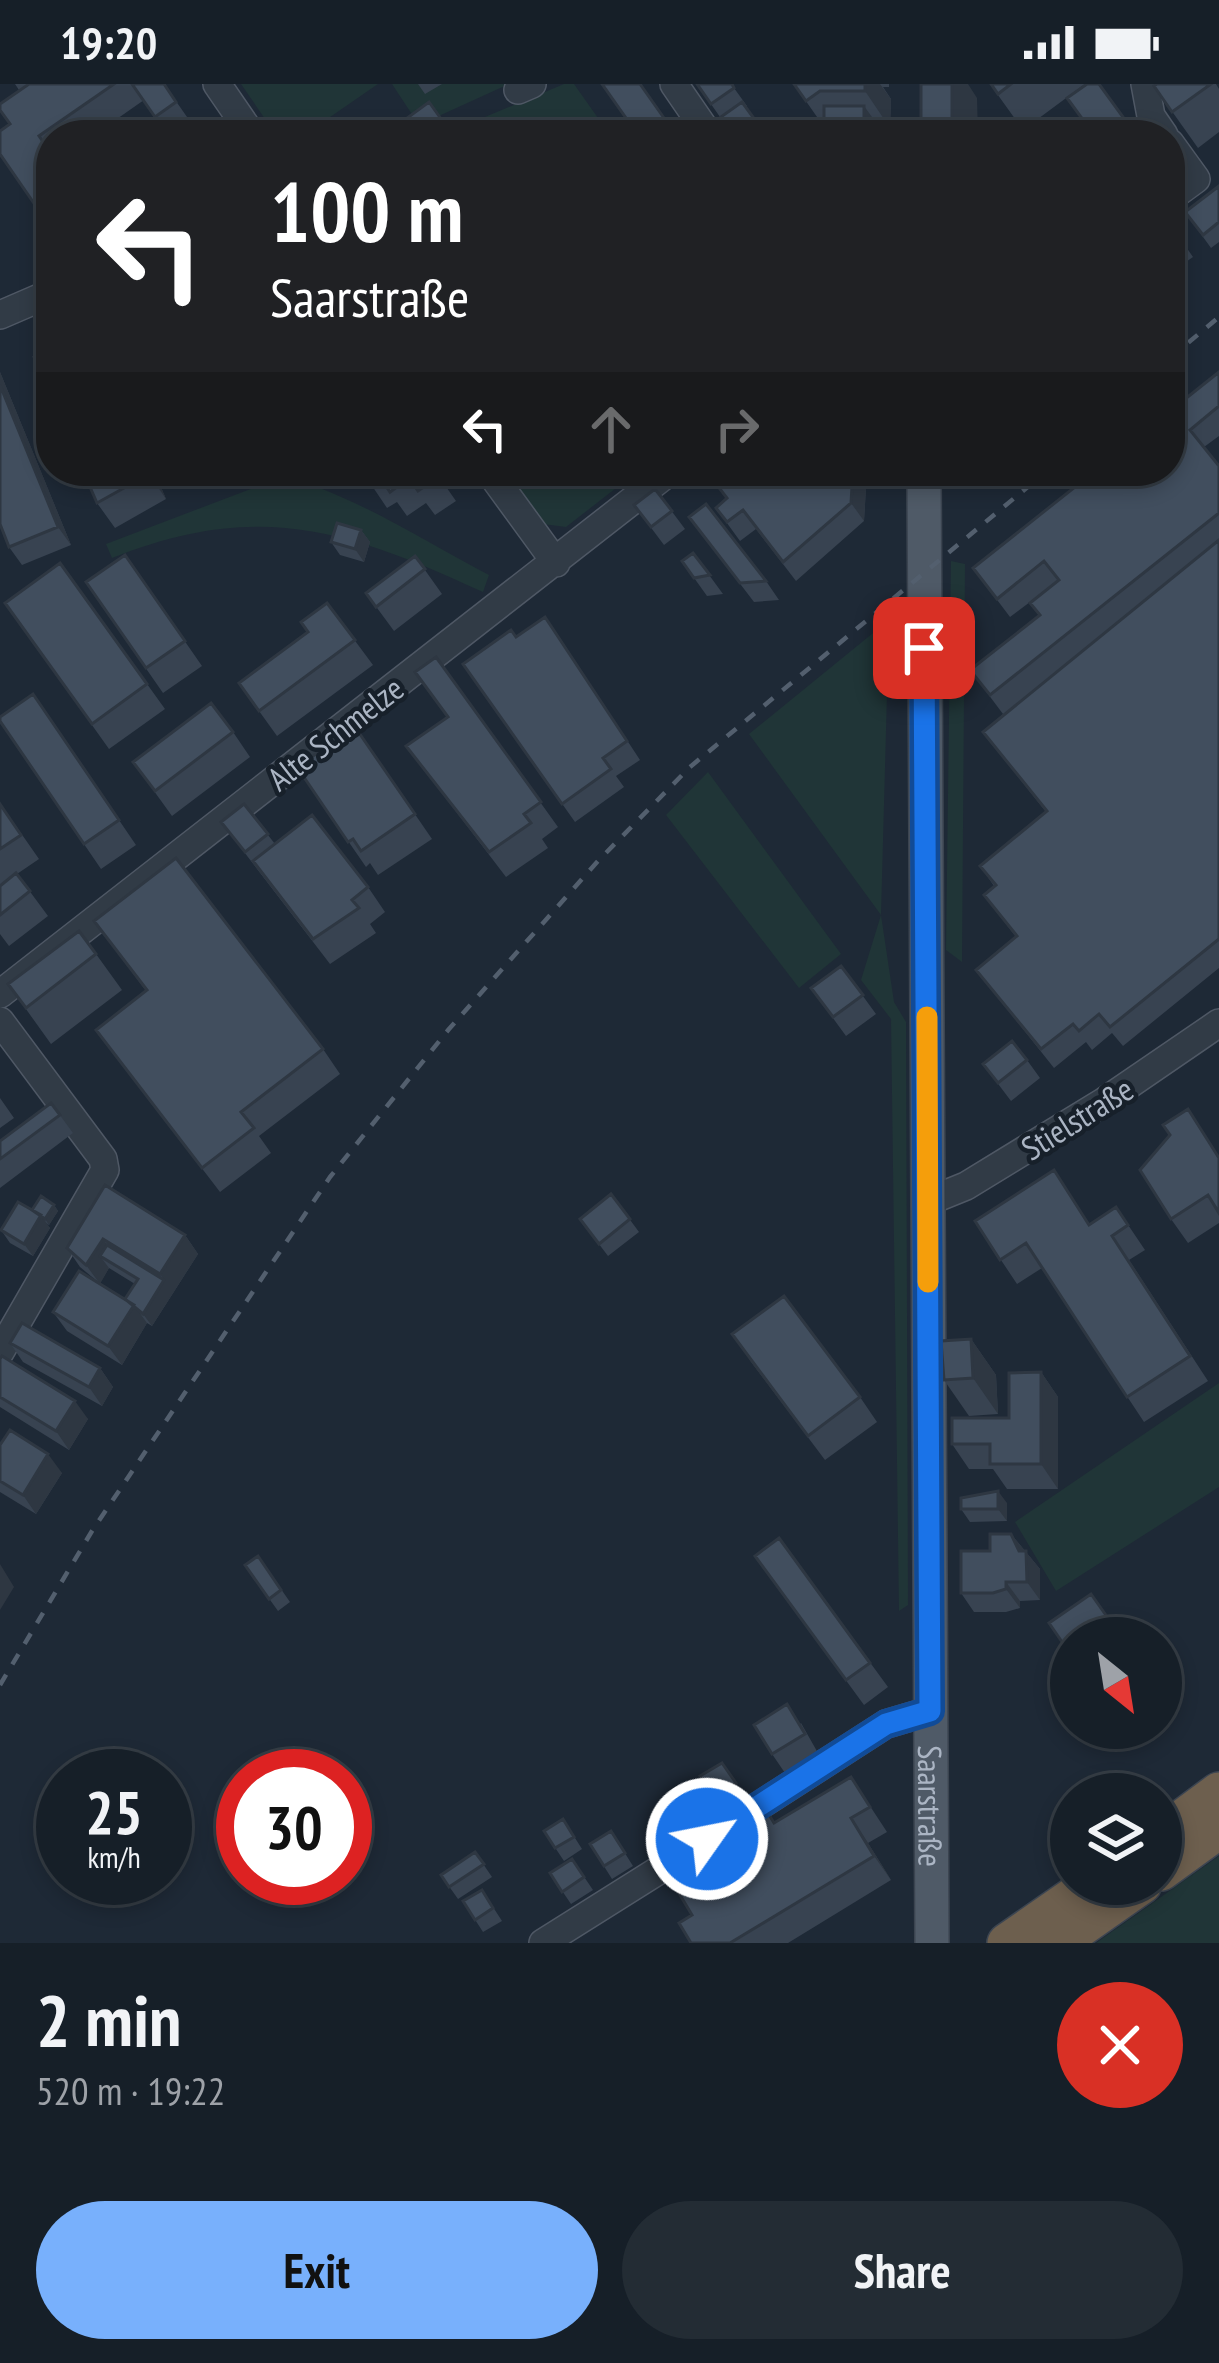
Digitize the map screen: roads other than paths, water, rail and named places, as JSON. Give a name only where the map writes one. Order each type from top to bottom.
[{"type":"highway","points":[[1182,1819],[1219,1792]]},
{"type":"highway","points":[[1182,1855],[1219,1828]]},
{"type":"highway","points":[[1006,1943],[1061,1905]]},
{"type":"highway","points":[[1058,1943],[1112,1905]]},
{"type":"main road","name":"Saarstraße","points":[[924,486],[932,1931]]},
{"type":"street","points":[[217,84],[242,120]]},
{"type":"street","points":[[674,84],[699,120]]},
{"type":"street","points":[[1145,84],[1153,120]]},
{"type":"street","points":[[1185,187],[1219,161]]},
{"type":"street","points":[[1185,164],[1196,179]]},
{"type":"street","points":[[0,314],[36,299]]},
{"type":"street","points":[[500,486],[556,563]]},
{"type":"street","name":"Alte Schmelze","points":[[0,994],[651,486]]},
{"type":"street","points":[[0,1021],[103,1159],[103,1179],[0,1352]]},
{"type":"street","name":"Stielstraße","points":[[929,1201],[966,1186],[1105,1101],[1219,1022]]},
{"type":"street","points":[[543,1943],[886,1724],[930,1711]]},
{"type":"railway","points":[[1185,345],[1219,317]]},
{"type":"railway","points":[[0,1685],[92,1531],[330,1177],[449,1029],[598,861],[690,767],[1029,486]]}]
